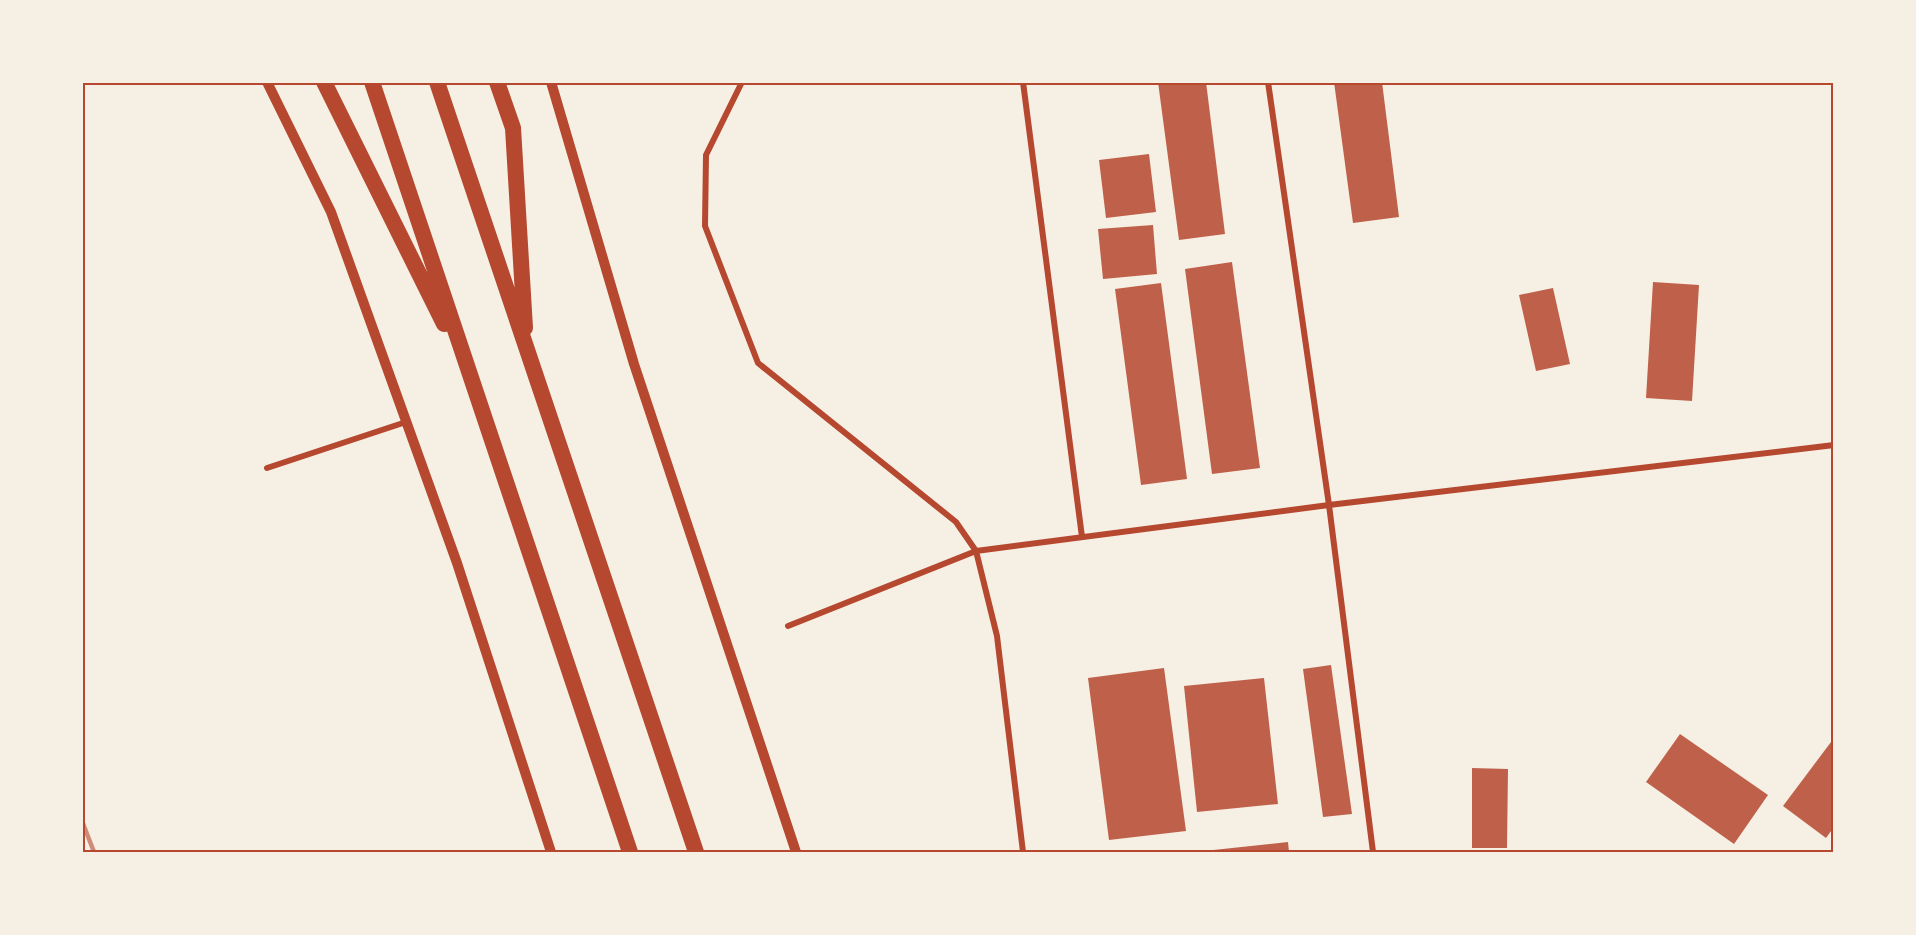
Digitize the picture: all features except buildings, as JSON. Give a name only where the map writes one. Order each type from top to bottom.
[{"type":"highway","points":[[324,82],[471,379]]},
{"type":"highway","points":[[372,82],[630,852]]},
{"type":"highway","points":[[437,82],[696,852]]},
{"type":"highway","points":[[497,82],[513,128],[526,350]]},
{"type":"street","points":[[267,82],[331,212],[457,563],[551,852]]},
{"type":"street","points":[[551,82],[634,364],[796,852]]},
{"type":"street","points":[[742,82],[706,155],[705,226],[758,363],[956,522],[976,551],[997,636],[1023,852]]},
{"type":"street","points":[[1023,82],[1082,537]]},
{"type":"street","points":[[1268,82],[1329,504],[1372,852]]},
{"type":"street","points":[[267,468],[406,422]]},
{"type":"street","points":[[788,626],[976,551],[1329,504],[1833,445]]},
{"type":"railway","points":[[82,821],[94,852]]}]
